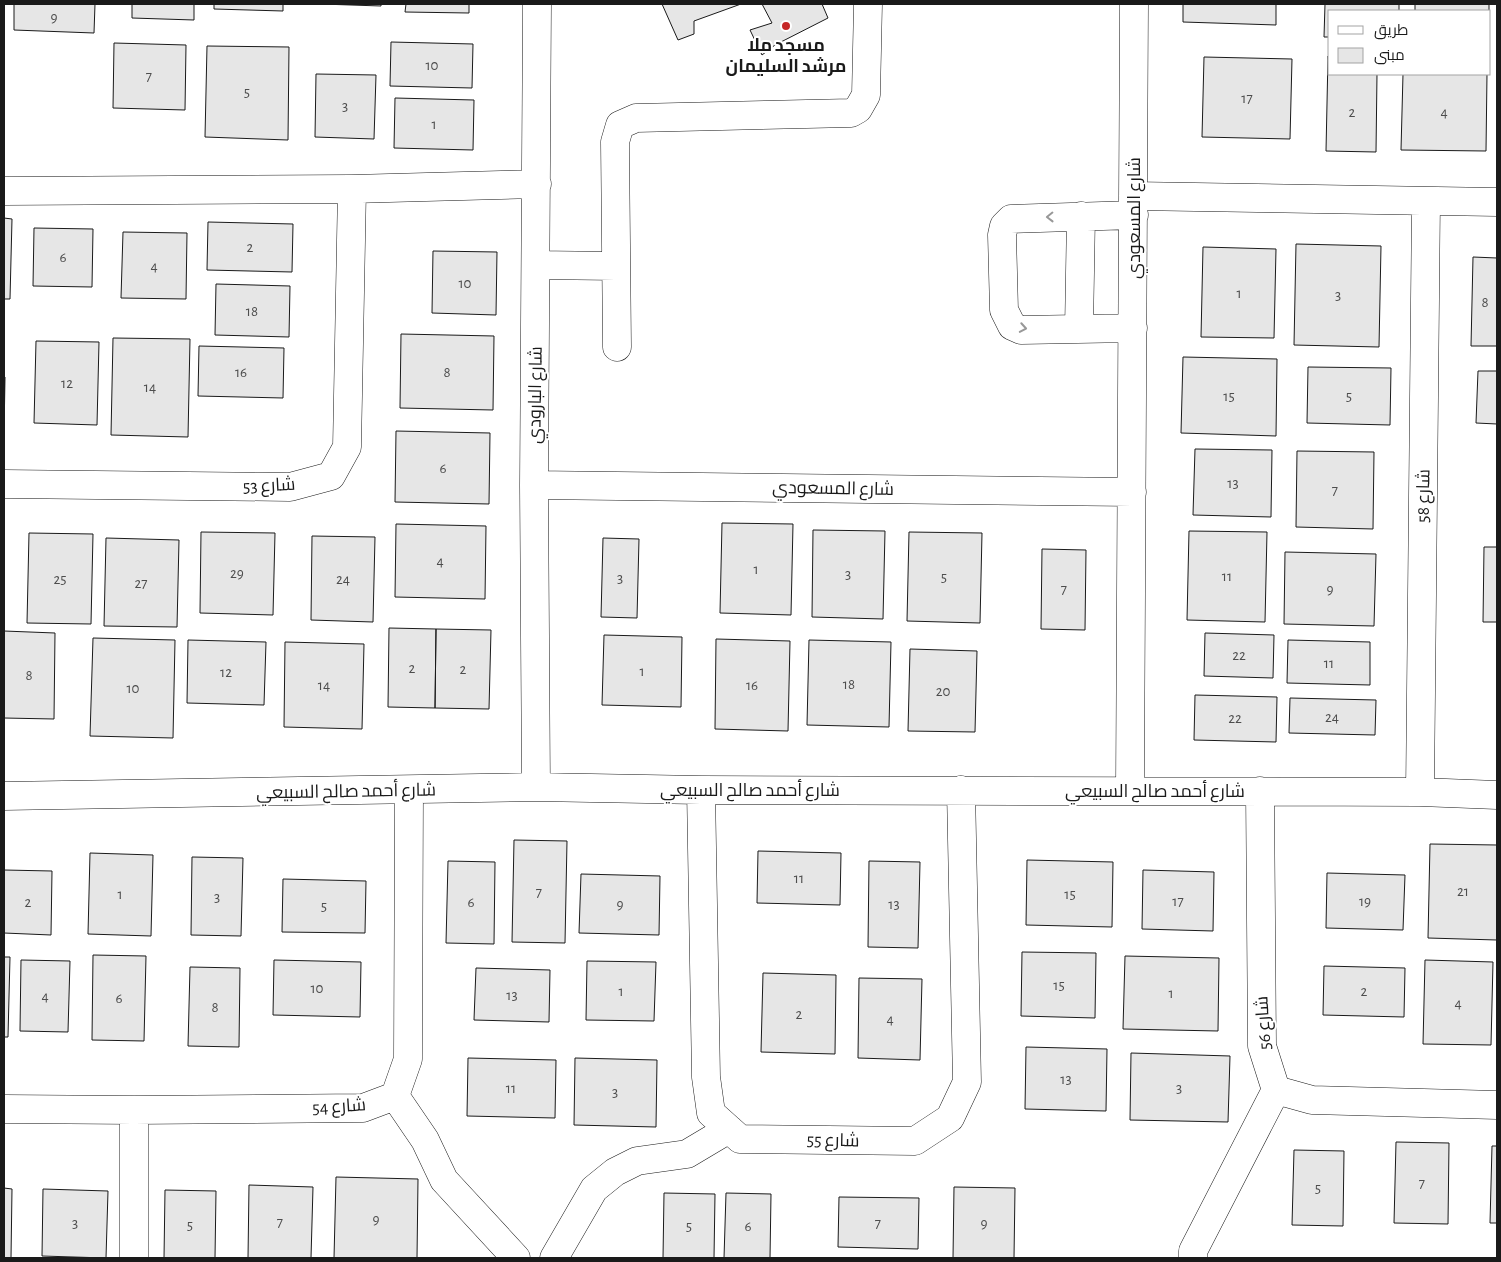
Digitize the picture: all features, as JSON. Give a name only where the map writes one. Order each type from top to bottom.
[{"type":"street","name":"شارع البارودي","points":[[536,787],[534,484],[537,4]]},
{"type":"street","points":[[617,347],[615,134],[620,125],[636,118],[851,113],[858,110],[866,95],[868,4]]},
{"type":"street","name":"شارع المسعودي","points":[[1130,791],[1134,328],[1134,4]]},
{"type":"street","points":[[4,191],[352,188],[537,184]]},
{"type":"street","name":"شارع 53","points":[[4,484],[290,487],[331,476],[347,447],[352,188]]},
{"type":"street","points":[[1134,328],[1021,330],[1012,326],[1004,310],[1002,235],[1004,226],[1011,219],[1081,216],[1134,205],[1426,201],[1497,202]]},
{"type":"street","name":"شارع 58","points":[[1420,792],[1426,201]]},
{"type":"street","points":[[1079,329],[1081,216]]},
{"type":"street","points":[[536,265],[616,266]]},
{"type":"street","name":"شارع المسعودي","points":[[534,484],[1132,492]]},
{"type":"street","name":"شارع أحمد صالح السبيعي","points":[[4,796],[409,791],[536,787],[702,790],[1420,792],[1497,795]]},
{"type":"street","name":"شارع 55","points":[[702,790],[706,1077],[711,1113],[740,1139],[915,1141],[950,1118],[967,1082],[961,790]]},
{"type":"street","points":[[409,791],[408,1059],[396,1096],[426,1140],[444,1180],[516,1258]]},
{"type":"street","name":"شارع 56","points":[[1260,791],[1262,1046],[1276,1090]]},
{"type":"street","points":[[1188,1256],[1276,1090],[1312,1100],[1497,1105]]},
{"type":"street","name":"شارع 54","points":[[4,1108],[134,1110],[363,1108],[396,1096]]},
{"type":"street","points":[[134,1110],[134,1258]]},
{"type":"street","points":[[554,1258],[594,1189],[615,1172],[637,1161],[687,1154],[729,1129]]},
{"type":"building","points":[[14,4],[95,4],[94,33],[14,30]]},
{"type":"building","points":[[132,4],[194,4],[194,20],[132,18]]},
{"type":"building","points":[[214,4],[283,4],[283,11],[214,9]]},
{"type":"building","points":[[321,4],[381,4],[381,6]]},
{"type":"building","points":[[406,4],[469,4],[469,13],[405,12]]},
{"type":"building","name":"مسجد ملا مرشد السليمان","points":[[662,4],[741,4],[694,21],[694,34],[678,40]]},
{"type":"building","name":"مسجد ملا مرشد السليمان","points":[[762,4],[822,4],[828,18],[775,45],[762,55],[750,30],[772,23]]},
{"type":"building","points":[[1183,4],[1276,4],[1276,25],[1183,22]]},
{"type":"building","points":[[1325,4],[1399,4],[1399,10],[1328,10],[1328,37],[1324,37]]},
{"type":"building","points":[[1415,4],[1489,4],[1489,10],[1415,10]]},
{"type":"building","points":[[391,42],[473,44],[472,88],[390,86]]},
{"type":"building","points":[[114,43],[186,45],[185,110],[113,108]]},
{"type":"building","points":[[207,46],[289,47],[288,140],[205,137]]},
{"type":"building","points":[[1328,56],[1328,75],[1377,75],[1376,152],[1326,151]]},
{"type":"building","points":[[1204,57],[1292,59],[1290,139],[1202,137]]},
{"type":"building","points":[[316,74],[376,75],[374,139],[315,137]]},
{"type":"building","points":[[1403,75],[1487,75],[1486,151],[1401,150]]},
{"type":"building","points":[[395,98],[474,100],[473,150],[394,148]]},
{"type":"building","points":[[4,218],[12,219],[10,299],[4,299]]},
{"type":"building","points":[[208,222],[293,224],[292,272],[207,270]]},
{"type":"building","points":[[34,228],[93,229],[92,287],[33,286]]},
{"type":"building","points":[[123,232],[187,233],[186,299],[121,298]]},
{"type":"building","points":[[1296,244],[1381,246],[1379,347],[1294,345]]},
{"type":"building","points":[[1203,247],[1276,249],[1274,338],[1201,337]]},
{"type":"building","points":[[433,251],[497,252],[496,315],[432,313]]},
{"type":"building","points":[[1473,257],[1497,258],[1497,346],[1471,346]]},
{"type":"building","points":[[216,284],[290,286],[289,337],[215,335]]},
{"type":"building","points":[[401,334],[494,336],[493,410],[400,408]]},
{"type":"building","points":[[113,338],[190,339],[188,437],[111,435]]},
{"type":"building","points":[[36,341],[99,342],[97,425],[34,423]]},
{"type":"building","points":[[199,346],[284,348],[283,398],[198,396]]},
{"type":"building","points":[[1183,357],[1277,359],[1276,436],[1181,433]]},
{"type":"building","points":[[1308,367],[1391,368],[1390,425],[1307,423]]},
{"type":"building","points":[[1478,371],[1497,371],[1497,424],[1476,423]]},
{"type":"building","points":[[4,377],[5,377],[4,434]]},
{"type":"building","points":[[396,431],[490,433],[489,504],[395,502]]},
{"type":"building","points":[[1195,449],[1272,450],[1271,517],[1193,515]]},
{"type":"building","points":[[1297,451],[1374,452],[1373,529],[1296,527]]},
{"type":"building","points":[[722,523],[793,524],[791,615],[720,613]]},
{"type":"building","points":[[396,524],[486,526],[485,599],[395,597]]},
{"type":"building","points":[[813,530],[885,531],[883,619],[812,617]]},
{"type":"building","points":[[1189,531],[1267,532],[1265,622],[1187,620]]},
{"type":"building","points":[[201,532],[275,533],[273,615],[200,613]]},
{"type":"building","points":[[909,532],[982,533],[980,623],[907,621]]},
{"type":"building","points":[[29,533],[93,534],[91,624],[27,623]]},
{"type":"building","points":[[312,536],[375,537],[373,622],[311,620]]},
{"type":"building","points":[[106,538],[179,540],[177,627],[104,626]]},
{"type":"building","points":[[603,538],[639,539],[637,618],[601,617]]},
{"type":"building","points":[[1484,547],[1497,547],[1497,622],[1483,622]]},
{"type":"building","points":[[1042,549],[1086,550],[1085,630],[1041,629]]},
{"type":"building","points":[[1285,552],[1376,554],[1374,626],[1284,624]]},
{"type":"building","points":[[389,628],[436,629],[435,708],[388,707]]},
{"type":"building","points":[[436,629],[491,630],[489,709],[435,708]]},
{"type":"building","points":[[4,631],[55,633],[54,719],[4,718]]},
{"type":"building","points":[[1205,633],[1274,635],[1273,678],[1204,676]]},
{"type":"building","points":[[604,635],[682,637],[681,707],[602,705]]},
{"type":"building","points":[[93,638],[175,640],[173,738],[90,736]]},
{"type":"building","points":[[716,639],[790,641],[788,731],[715,729]]},
{"type":"building","points":[[188,640],[266,642],[264,705],[187,703]]},
{"type":"building","points":[[809,640],[891,642],[889,727],[807,725]]},
{"type":"building","points":[[1288,640],[1370,642],[1370,685],[1287,683]]},
{"type":"building","points":[[285,642],[364,644],[362,729],[284,727]]},
{"type":"building","points":[[910,649],[977,651],[975,732],[908,731]]},
{"type":"building","points":[[1195,695],[1277,697],[1276,742],[1194,740]]},
{"type":"building","points":[[1290,698],[1376,700],[1375,735],[1289,733]]},
{"type":"building","points":[[514,840],[567,841],[565,943],[512,942]]},
{"type":"building","points":[[1430,844],[1497,845],[1497,940],[1428,938]]},
{"type":"building","points":[[758,851],[841,853],[840,905],[757,903]]},
{"type":"building","points":[[90,853],[153,855],[151,936],[88,934]]},
{"type":"building","points":[[192,857],[243,858],[241,936],[191,935]]},
{"type":"building","points":[[1027,860],[1113,862],[1112,927],[1026,925]]},
{"type":"building","points":[[448,861],[495,862],[494,944],[446,943]]},
{"type":"building","points":[[869,861],[920,862],[918,948],[868,947]]},
{"type":"building","points":[[4,870],[52,871],[51,935],[4,933]]},
{"type":"building","points":[[1143,870],[1214,872],[1213,931],[1142,929]]},
{"type":"building","points":[[1327,873],[1405,875],[1403,930],[1326,928]]},
{"type":"building","points":[[581,874],[660,876],[659,935],[579,933]]},
{"type":"building","points":[[283,879],[366,881],[365,933],[282,932]]},
{"type":"building","points":[[1022,952],[1096,953],[1095,1018],[1021,1016]]},
{"type":"building","points":[[93,955],[146,956],[144,1041],[92,1040]]},
{"type":"building","points":[[1125,956],[1219,958],[1218,1031],[1123,1029]]},
{"type":"building","points":[[4,957],[10,957],[8,1037],[4,1037]]},
{"type":"building","points":[[21,960],[70,961],[68,1032],[20,1031]]},
{"type":"building","points":[[274,960],[361,962],[360,1017],[273,1015]]},
{"type":"building","points":[[1425,960],[1493,962],[1491,1045],[1423,1044]]},
{"type":"building","points":[[587,961],[656,962],[654,1021],[586,1020]]},
{"type":"building","points":[[1324,966],[1405,968],[1404,1017],[1323,1015]]},
{"type":"building","points":[[190,967],[240,968],[239,1047],[188,1046]]},
{"type":"building","points":[[476,968],[550,970],[549,1022],[474,1020]]},
{"type":"building","points":[[763,973],[836,975],[835,1054],[761,1052]]},
{"type":"building","points":[[859,978],[922,979],[920,1060],[858,1058]]},
{"type":"building","points":[[1026,1047],[1107,1049],[1106,1111],[1025,1109]]},
{"type":"building","points":[[1131,1053],[1230,1056],[1228,1122],[1130,1120]]},
{"type":"building","points":[[468,1058],[556,1060],[555,1118],[467,1116]]},
{"type":"building","points":[[575,1058],[657,1060],[656,1127],[574,1125]]},
{"type":"building","points":[[1396,1142],[1449,1143],[1448,1224],[1394,1223]]},
{"type":"building","points":[[1492,1146],[1497,1146],[1497,1223],[1490,1223]]},
{"type":"building","points":[[1294,1150],[1344,1151],[1343,1226],[1292,1225]]},
{"type":"building","points":[[336,1177],[418,1179],[417,1258],[334,1258]]},
{"type":"building","points":[[249,1185],[313,1187],[311,1258],[248,1258]]},
{"type":"building","points":[[954,1187],[1015,1188],[1014,1258],[953,1258]]},
{"type":"building","points":[[4,1188],[12,1189],[11,1258],[4,1258]]},
{"type":"building","points":[[43,1189],[108,1191],[106,1258],[42,1256]]},
{"type":"building","points":[[165,1190],[216,1191],[215,1258],[164,1258]]},
{"type":"building","points":[[664,1193],[715,1194],[714,1258],[663,1258]]},
{"type":"building","points":[[726,1193],[771,1194],[770,1258],[724,1258]]},
{"type":"building","points":[[839,1197],[919,1198],[918,1249],[838,1247]]},
{"type":"place","name":"مسجد ملا مرشد السليمان","points":[[786,26]]}]
